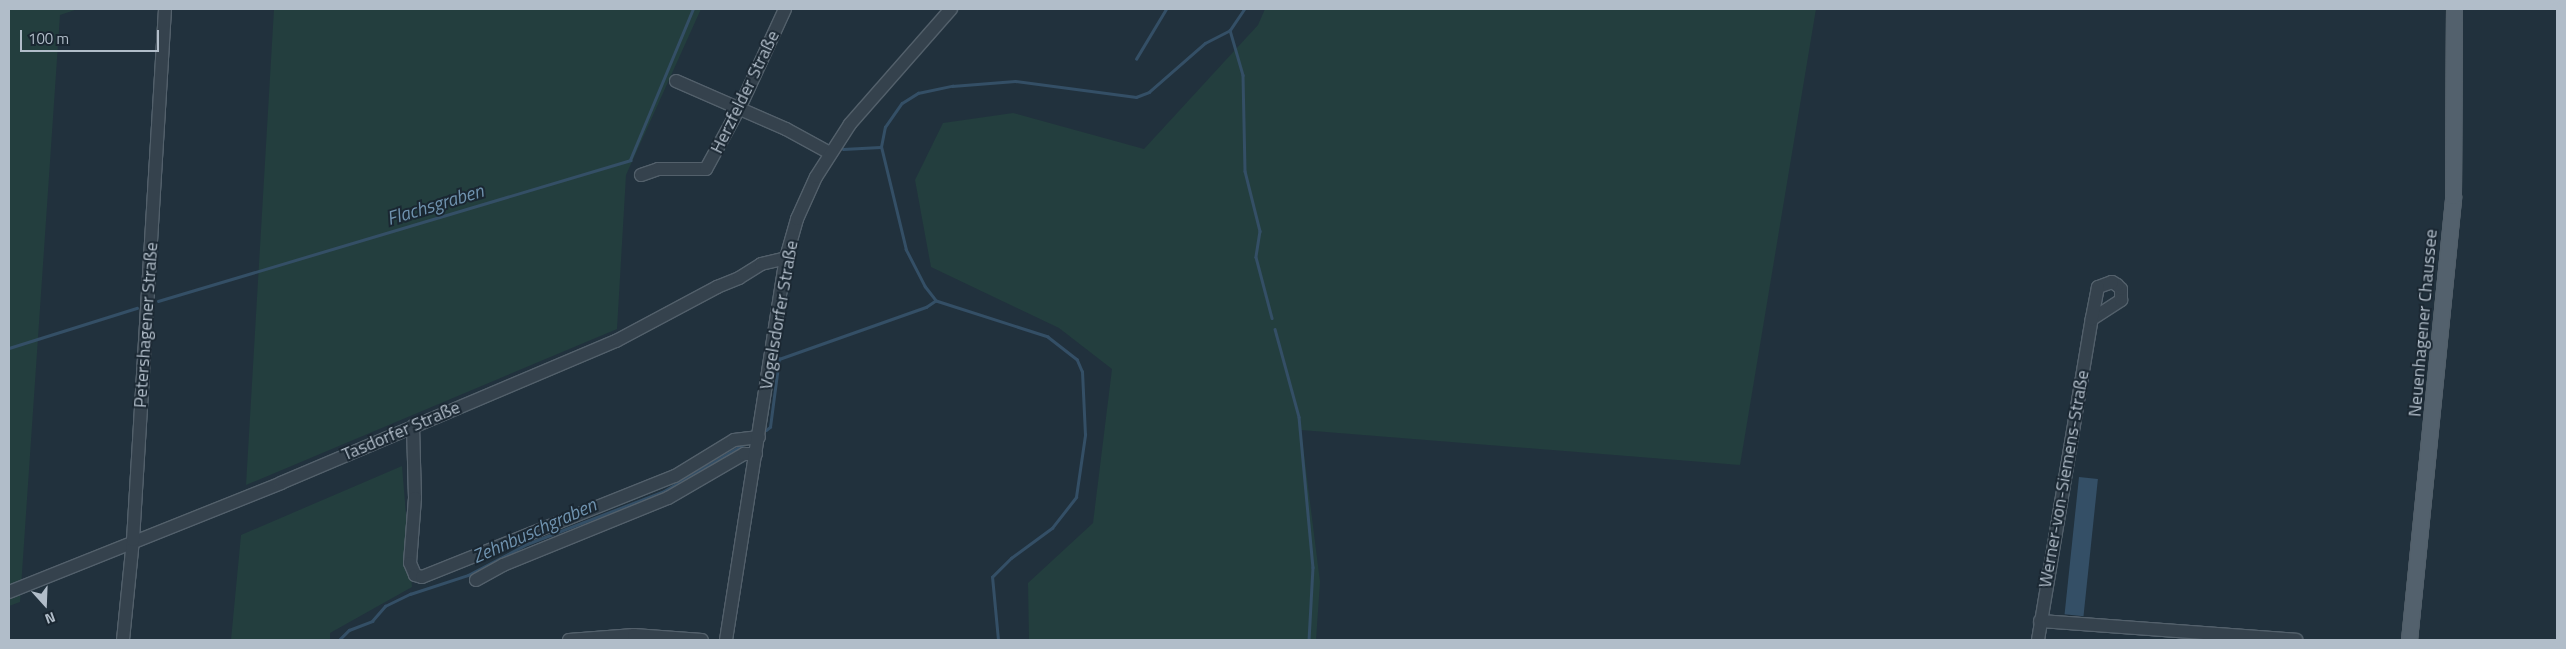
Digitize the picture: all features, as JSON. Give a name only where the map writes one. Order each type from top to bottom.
[{"type":"main road","name":"Neuenhagener Chaussee","points":[[2409,640],[2452,216],[2455,154],[2454,9]]},
{"type":"street","name":"Petershagener Straße","points":[[123,640],[133,540],[165,9]]},
{"type":"street","name":"Herzfelder Straße","points":[[641,175],[658,169],[706,169],[740,108],[785,9]]},
{"type":"street","name":"Vogelsdorfer Straße","points":[[726,640],[786,258],[805,198],[830,153],[864,106],[951,9]]},
{"type":"street","points":[[676,81],[740,108],[830,153]]},
{"type":"street","name":"Tasdorfer Straße","points":[[9,592],[133,540],[273,486],[616,341],[717,287],[739,278],[761,264],[786,258]]},
{"type":"street","name":"Werner-von-Siemens-Straße","points":[[2038,640],[2092,319]]},
{"type":"street","points":[[413,426],[415,498],[410,563],[415,574],[422,577],[675,476],[734,440],[759,437]]},
{"type":"street","points":[[476,580],[523,556],[668,498],[744,454],[756,454]]},
{"type":"street","points":[[2040,621],[2296,640]]},
{"type":"street","points":[[569,640],[634,635],[702,640]]},
{"type":"green space","points":[[9,9],[78,9],[60,15],[20,602],[9,606]]},
{"type":"green space","points":[[274,9],[701,9],[626,175],[617,329],[246,485]]},
{"type":"green space","points":[[1265,9],[1816,9],[1740,465],[1301,430],[1320,582],[1316,640],[1029,640],[1028,583],[1093,523],[1112,369],[1059,328],[931,267],[915,180],[943,123],[1013,113],[1144,149],[1258,25]]},
{"type":"green space","points":[[402,466],[412,587],[330,633],[330,640],[231,640],[241,535]]},
{"type":"water","points":[[2079,477],[2098,479],[2083,616],[2065,614]]},
{"type":"waterway","name":"Flachsgraben","points":[[158,301],[630,160],[693,9]]},
{"type":"waterway","points":[[1136,59],[1166,9]]},
{"type":"waterway","points":[[998,640],[992,577],[1011,558],[1052,528],[1076,497],[1085,435],[1082,372],[1077,360],[1048,337],[936,301],[925,287],[906,250],[881,147],[885,127],[902,103],[918,93],[952,86],[1015,81],[1136,97],[1149,92],[1205,43],[1230,30],[1244,9]]},
{"type":"waterway","points":[[1230,30],[1243,75],[1245,171],[1260,231],[1256,257],[1272,318]]},
{"type":"waterway","name":"Flachsgraben","points":[[843,149],[880,147]]},
{"type":"waterway","name":"Zehnbuschgraben","points":[[766,430],[770,427],[779,359],[926,307],[935,301]]},
{"type":"waterway","name":"Flachsgraben","points":[[9,348],[137,308]]},
{"type":"waterway","points":[[1275,329],[1299,417],[1313,567],[1309,640]]},
{"type":"waterway","name":"Zehnbuschgraben","points":[[339,640],[349,630],[372,621],[385,606],[410,594],[468,575],[527,544],[664,491],[742,445]]}]
